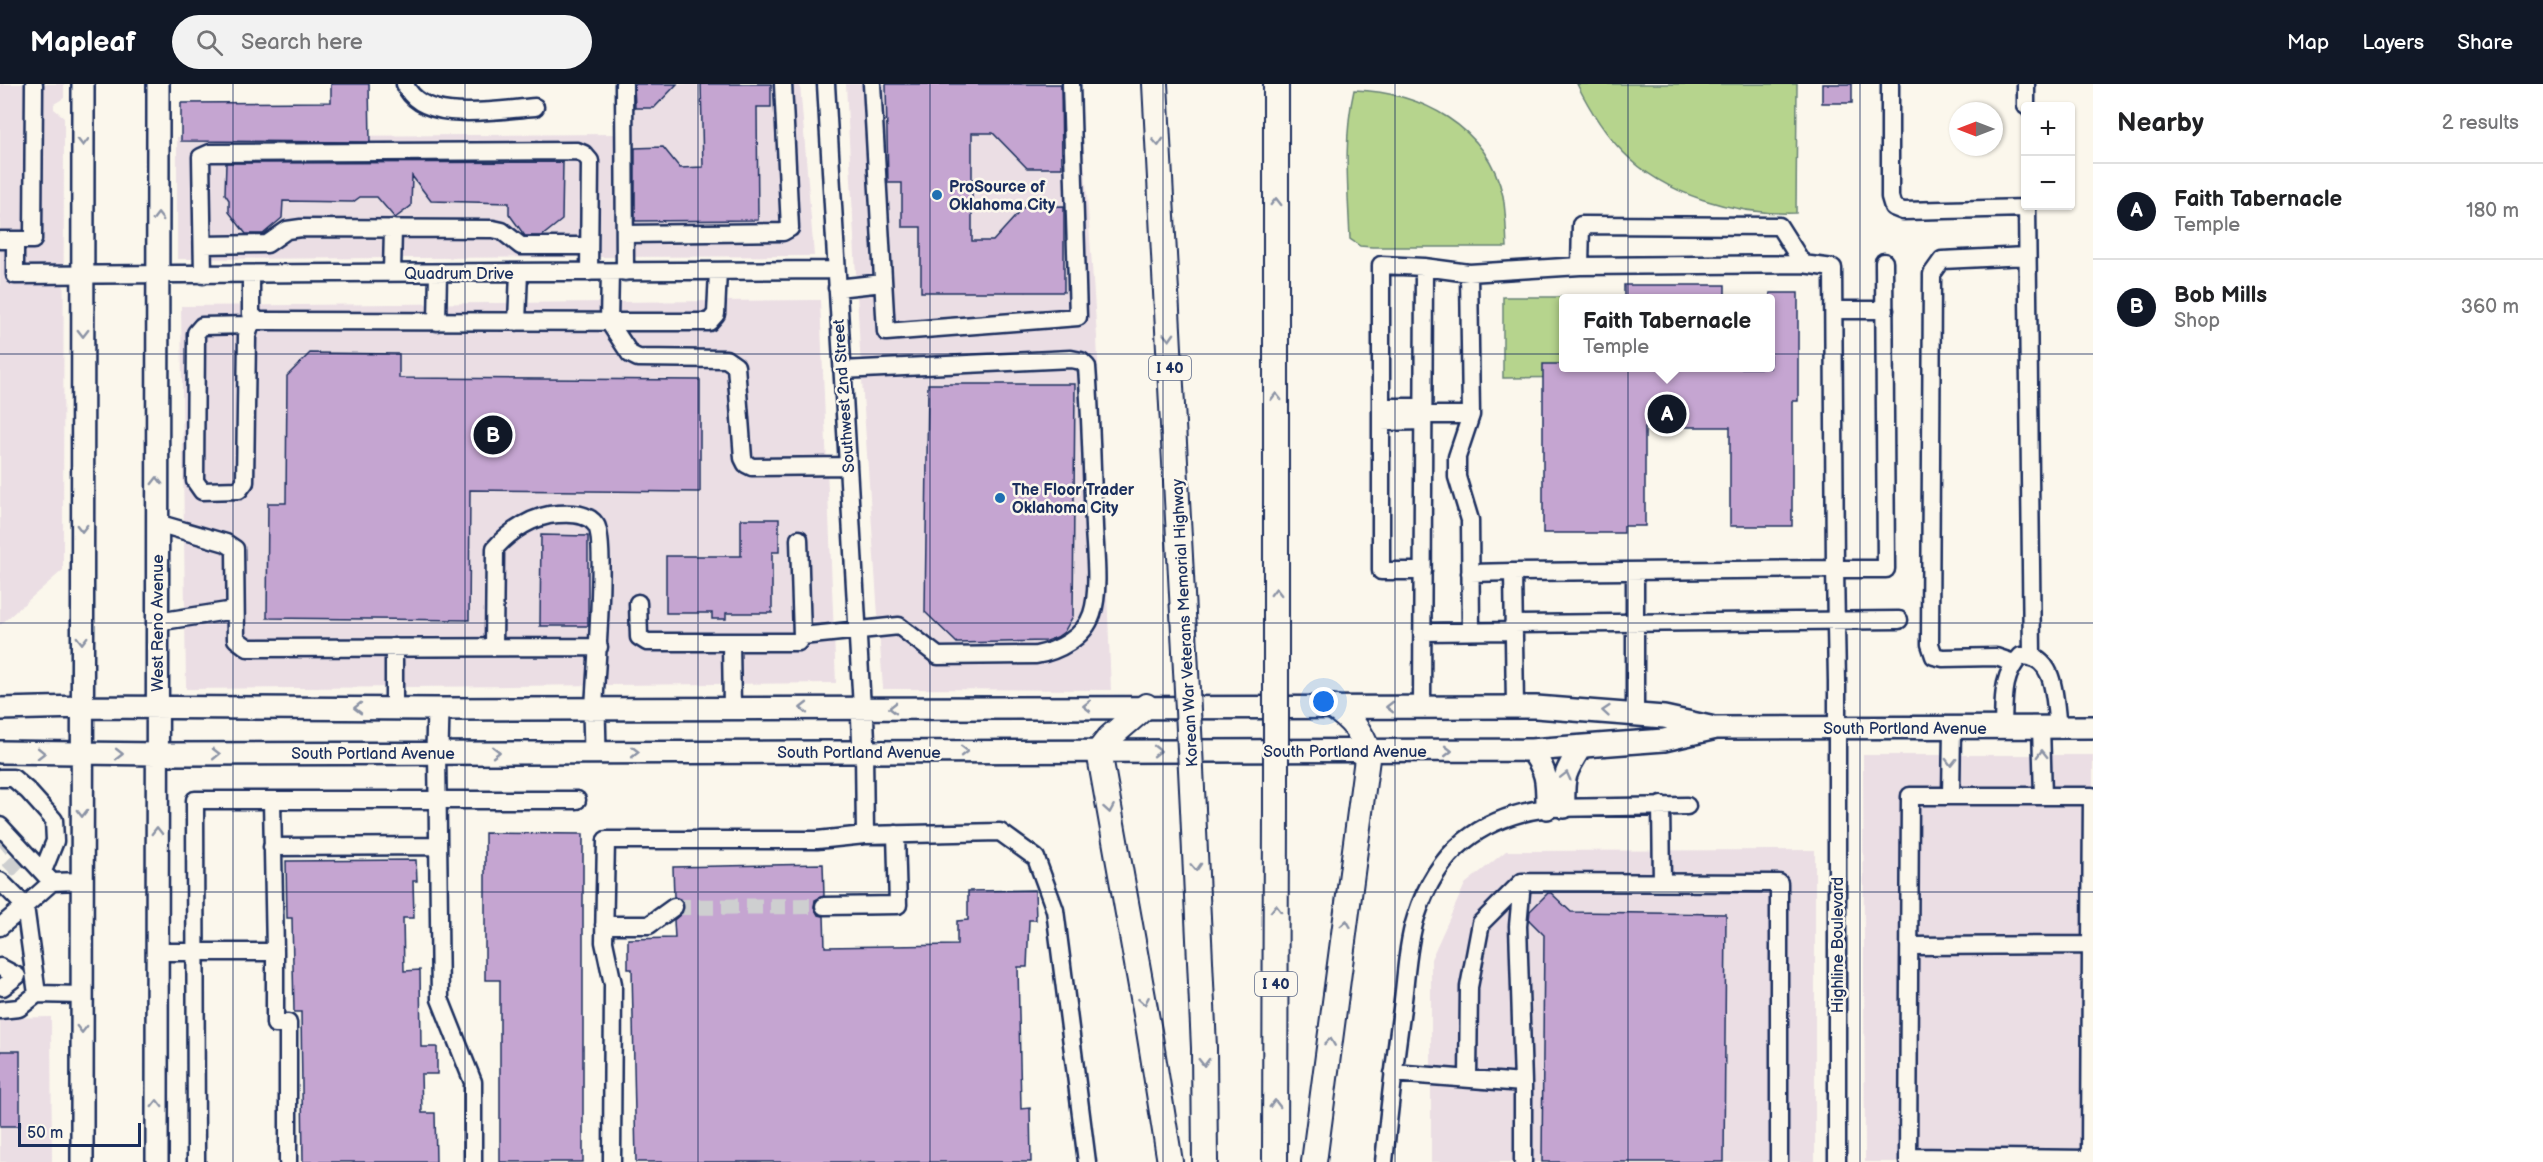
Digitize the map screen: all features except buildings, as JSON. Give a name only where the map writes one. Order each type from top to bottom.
[{"type":"highway","name":"Korean War Veterans Memorial Highway","points":[[1155,84],[1193,809],[1204,1048],[1205,1162]]},
{"type":"highway","name":"I 40","points":[[1275,1162],[1276,84]]},
{"type":"highway","points":[[1276,123],[1285,84]]},
{"type":"highway","points":[[1146,706],[1110,737],[1099,751],[1170,1162]]},
{"type":"highway","points":[[1314,1162],[1368,751],[1363,736],[1349,718],[1333,707]]},
{"type":"main road","points":[[82,1162],[83,84]]},
{"type":"main road","name":"West Reno Avenue","points":[[157,1162],[158,84]]},
{"type":"main road","name":"South Portland Avenue","points":[[0,709],[82,706],[394,709],[1515,707],[1664,717],[1716,728],[2093,726]]},
{"type":"main road","points":[[862,708],[864,752]]},
{"type":"main road","points":[[437,752],[438,709]]},
{"type":"main road","points":[[594,709],[595,752]]},
{"type":"main road","name":"South Portland Avenue","points":[[0,752],[157,754],[1531,750],[1664,740],[1716,728]]},
{"type":"main road","points":[[1556,808],[1566,769],[1581,747]]},
{"type":"main road","points":[[1531,750],[1542,764],[1556,808]]},
{"type":"street","points":[[8,240],[33,240],[34,84]]},
{"type":"street","points":[[405,84],[416,99],[437,109],[466,114],[535,107]]},
{"type":"street","points":[[624,84],[625,234],[609,322],[630,354],[638,358],[726,359],[736,366],[743,458],[746,464],[752,467],[848,466]]},
{"type":"street","points":[[625,234],[783,232],[790,228],[783,84]]},
{"type":"street","name":"Southwest 2nd Street","points":[[826,84],[862,708]]},
{"type":"street","points":[[872,84],[886,333],[1078,317],[1071,84]]},
{"type":"street","points":[[1890,84],[1890,197],[1893,207],[1903,211],[2021,207]]},
{"type":"street","points":[[2026,84],[2026,102]]},
{"type":"street","points":[[203,275],[201,157],[204,154],[577,151],[584,154],[590,161],[589,272]]},
{"type":"street","points":[[2027,210],[2032,656]]},
{"type":"street","points":[[1580,266],[1581,225],[1779,226],[1803,264]]},
{"type":"street","points":[[202,245],[267,244],[293,228],[393,228],[493,229],[502,231],[521,246],[589,246]]},
{"type":"street","points":[[393,228],[393,273]]},
{"type":"street","name":"Quadrum Drive","points":[[8,240],[15,275],[836,270]]},
{"type":"street","points":[[2014,663],[1996,657],[1943,658],[1934,656],[1930,645],[1932,274],[1942,260],[2027,256]]},
{"type":"street","points":[[1470,573],[1886,569],[1884,262]]},
{"type":"street","points":[[1423,571],[1381,571],[1381,265],[1424,267],[1469,273],[1580,266],[1803,264]]},
{"type":"street","name":"Highline Boulevard","points":[[1803,264],[1833,268],[1837,1162]]},
{"type":"street","points":[[1422,707],[1424,267]]},
{"type":"street","points":[[251,274],[252,322],[247,336],[245,482],[239,490],[202,491],[195,481],[196,333],[202,326],[252,322],[263,321],[709,322],[716,314],[718,271]]},
{"type":"street","points":[[517,322],[519,272]]},
{"type":"street","points":[[437,322],[438,273]]},
{"type":"street","points":[[1469,273],[1471,415],[1457,457],[1457,477],[1470,520],[1471,631]]},
{"type":"street","points":[[837,288],[883,283]]},
{"type":"street","points":[[1834,310],[1885,310]]},
{"type":"street","points":[[802,636],[858,628],[899,626],[938,656],[1042,654],[1064,646],[1079,633],[1092,615],[1096,573],[1087,366],[1071,358],[842,370]]},
{"type":"street","points":[[1381,415],[1471,415]]},
{"type":"street","points":[[494,647],[495,548],[504,538],[542,514],[568,513],[589,517],[598,527],[599,647],[595,665],[594,709]]},
{"type":"street","points":[[157,523],[226,543],[235,549],[236,639],[248,648],[599,647]]},
{"type":"street","points":[[638,603],[639,637],[647,642],[798,642],[802,636],[799,539]]},
{"type":"street","points":[[1513,572],[1515,707]]},
{"type":"street","points":[[1635,572],[1635,714]]},
{"type":"street","points":[[157,622],[234,610]]},
{"type":"street","points":[[1422,632],[1635,622],[1899,620]]},
{"type":"street","points":[[731,642],[732,708]]},
{"type":"street","points":[[394,647],[394,709]]},
{"type":"street","points":[[2003,727],[2005,681],[2014,663],[2021,656],[2032,656],[2041,660],[2051,678],[2050,727],[2042,789]]},
{"type":"street","points":[[1950,796],[1952,728]]},
{"type":"street","points":[[437,752],[440,999],[473,1082],[473,1162]]},
{"type":"street","points":[[864,752],[865,835]]},
{"type":"street","points":[[0,778],[13,778],[54,820],[56,841],[48,876],[0,927]]},
{"type":"street","points":[[2042,789],[2092,796],[2090,1160],[1908,1160],[1910,796],[1950,796],[2042,789]]},
{"type":"street","points":[[196,1162],[195,800],[576,800]]},
{"type":"street","points":[[272,801],[274,1024],[288,1023],[288,1162]]},
{"type":"street","points":[[1661,805],[1662,882]]},
{"type":"street","points":[[1384,1162],[1393,1073],[1415,919],[1434,875],[1464,841],[1487,825],[1525,811],[1556,808],[1687,806]]},
{"type":"street","points":[[612,1162],[613,984],[604,942],[606,840],[817,840],[865,835],[1000,832],[1036,858],[1055,910],[1087,1162]]},
{"type":"street","points":[[824,906],[898,905],[896,834]]},
{"type":"street","points":[[6,835],[48,876],[82,881]]},
{"type":"street","points":[[272,847],[438,846]]},
{"type":"street","points":[[3,877],[13,913],[13,979]]},
{"type":"street","points":[[1522,882],[1518,926],[1523,1162]]},
{"type":"street","points":[[1468,1079],[1469,987],[1481,923],[1522,882],[1779,883],[1779,1162]]},
{"type":"street","points":[[604,925],[649,925],[674,907]]},
{"type":"street","points":[[1909,946],[2091,945]]},
{"type":"street","points":[[157,952],[274,952]]},
{"type":"street","points":[[0,967],[13,979],[37,994],[82,995]]},
{"type":"street","points":[[0,1010],[19,1008],[37,994]]},
{"type":"street","points":[[1393,1073],[1523,1083]]},
{"type":"shaded area","points":[[0,84],[64,84],[64,98],[54,104],[54,109],[64,117],[63,570],[0,625]]},
{"type":"shaded area","points":[[615,84],[800,84],[814,256],[177,259],[177,137],[616,134]]},
{"type":"shaded area","points":[[846,84],[1079,84],[1097,337],[1111,690],[883,689],[860,351]]},
{"type":"shaded area","points":[[820,300],[836,683],[186,689],[181,306]]},
{"type":"shaded area","points":[[1863,755],[2093,755],[2093,1162],[1865,1162]]},
{"type":"shaded area","points":[[1815,850],[1815,1162],[1431,1162],[1431,959],[1465,884],[1506,851]]},
{"type":"shaded area","points":[[51,1017],[52,1162],[0,1162],[0,1018]]},
{"type":"green space","points":[[1577,84],[1797,84],[1796,213],[1773,213],[1726,206],[1703,200],[1659,180],[1640,167],[1609,137]]},
{"type":"green space","points":[[1354,90],[1379,92],[1426,106],[1448,118],[1466,132],[1482,150],[1495,171],[1503,196],[1507,247],[1372,247],[1360,246],[1350,239],[1347,145]]},
{"type":"green space","points":[[1503,297],[1559,297],[1559,372],[1607,372],[1607,377],[1503,378]]},
{"type":"tunnel","points":[[0,847],[7,841]]},
{"type":"tunnel","points":[[8,871],[22,857]]},
{"type":"tunnel","points":[[674,907],[824,906]]},
{"type":"place","name":"ProSource of Oklahoma City","points":[[937,195]]},
{"type":"place","name":"Faith Tabernacle","points":[[1667,414]]},
{"type":"place","name":"Bob Mills","points":[[493,435]]},
{"type":"place","name":"The Floor Trader Oklahoma City","points":[[1000,498]]}]
